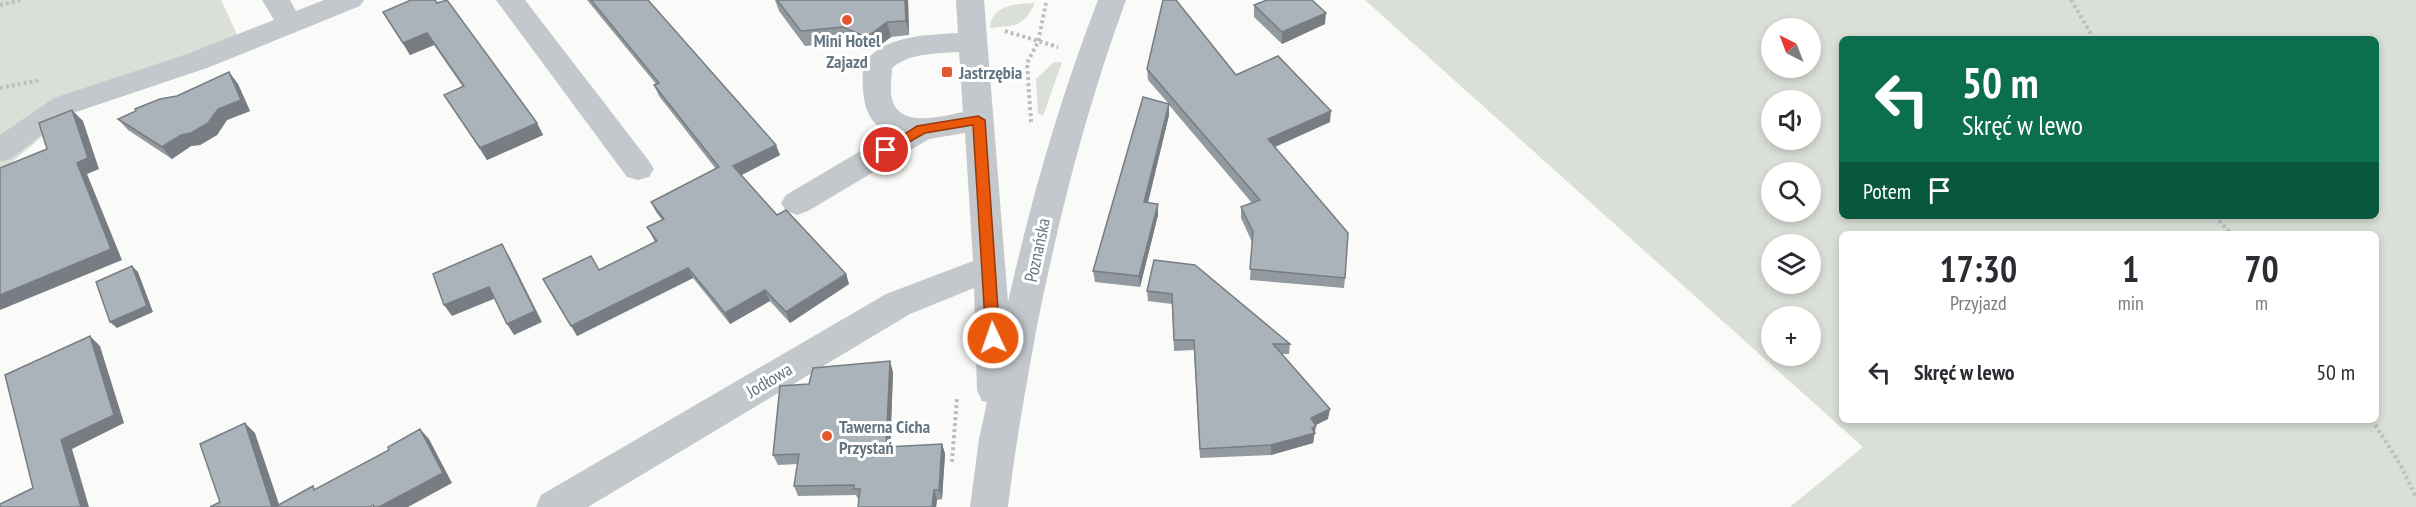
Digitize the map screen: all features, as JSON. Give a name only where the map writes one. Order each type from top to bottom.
[{"type":"street","points":[[0,152],[33,125],[65,105],[197,61],[283,12],[350,0]]},
{"type":"street","points":[[510,0],[638,169]]},
{"type":"street","points":[[970,0],[990,268],[997,439]]},
{"type":"street","name":"Poznańska","points":[[989,507],[997,439],[1052,187],[1092,53],[1112,0]]},
{"type":"street","points":[[972,42],[911,48],[892,54],[878,65],[878,102],[885,114],[905,129],[922,129],[978,120]]},
{"type":"street","points":[[797,203],[922,129]]},
{"type":"street","name":"Jodłowa","points":[[555,507],[898,304],[990,268]]},
{"type":"path","points":[[0,5],[21,0]]},
{"type":"path","points":[[2071,0],[2092,36]]},
{"type":"path","points":[[1030,127],[1032,118],[1027,63],[1038,42],[1046,3]]},
{"type":"path","points":[[1004,31],[1068,49]]},
{"type":"path","points":[[2218,219],[2228,231]]},
{"type":"path","points":[[952,467],[958,392]]},
{"type":"path","points":[[2374,423],[2400,464],[2416,497]]},
{"type":"shaded area","points":[[0,0],[221,0],[239,39],[77,107],[0,172]]},
{"type":"shaded area","points":[[1365,0],[2416,0],[2416,507],[1790,507],[1863,447],[1773,366],[1821,366],[1821,306],[1761,306],[1761,355]]},
{"type":"shaded area","points":[[1035,3],[1026,17],[1018,24],[990,28],[995,14],[1000,10],[1013,5]]},
{"type":"shaded area","points":[[1054,62],[1062,62],[1043,116],[1038,113],[1036,79]]},
{"type":"building","points":[[411,0],[435,0],[437,3],[447,0],[537,123],[480,148],[444,95],[464,86],[427,33],[403,43],[383,12]]},
{"type":"building","points":[[591,0],[648,0],[776,145],[733,166],[777,215],[786,210],[846,274],[786,312],[765,290],[725,313],[688,268],[571,326],[543,279],[591,256],[599,270],[657,241],[647,227],[664,219],[651,202],[719,167],[654,85],[659,83]]},
{"type":"building","name":"Mini Hotel Zajazd","points":[[777,0],[905,0],[906,21],[887,22],[871,34],[861,35],[843,27],[801,31]]},
{"type":"building","points":[[1163,0],[1176,0],[1236,75],[1278,56],[1331,111],[1268,139],[1348,233],[1345,278],[1250,269],[1253,232],[1241,207],[1260,200],[1147,69]]},
{"type":"building","points":[[1267,0],[1312,0],[1326,13],[1282,32],[1254,5]]},
{"type":"building","points":[[229,72],[241,100],[218,109],[208,123],[191,133],[181,135],[162,147],[118,119],[136,111],[135,109],[160,99],[177,96]]},
{"type":"building","points":[[1143,97],[1169,104],[1144,202],[1158,204],[1139,276],[1093,271]]},
{"type":"building","points":[[72,110],[88,158],[77,163],[111,249],[0,295],[0,168],[47,149],[39,123]]},
{"type":"building","points":[[502,244],[535,311],[507,324],[489,287],[444,305],[433,274]]},
{"type":"building","points":[[1154,260],[1195,265],[1290,344],[1273,344],[1330,409],[1311,418],[1316,426],[1312,428],[1315,433],[1271,445],[1200,449],[1194,340],[1174,340],[1172,294],[1147,291]]},
{"type":"building","points":[[132,266],[147,306],[110,322],[96,282]]},
{"type":"building","points":[[90,336],[114,415],[61,440],[81,507],[0,507],[0,504],[33,488],[5,375]]},
{"type":"building","points":[[890,361],[886,447],[942,444],[939,490],[934,490],[932,507],[858,507],[860,489],[854,489],[854,485],[794,486],[799,454],[773,455],[780,386],[809,384],[813,368]]},
{"type":"building","points":[[245,423],[272,507],[210,507],[220,502],[200,444]]},
{"type":"building","points":[[420,429],[443,473],[379,507],[373,505],[370,507],[275,507],[313,486],[314,490],[389,450],[388,447]]},
{"type":"place","name":"Mini Hotel Zajazd","points":[[847,20]]},
{"type":"place","name":"Jastrzębia","points":[[947,72]]},
{"type":"place","name":"Tawerna Cicha Przystań","points":[[827,436]]},
{"type":"route","points":[[886,150],[922,129],[978,120],[990,268],[993,338]]}]
